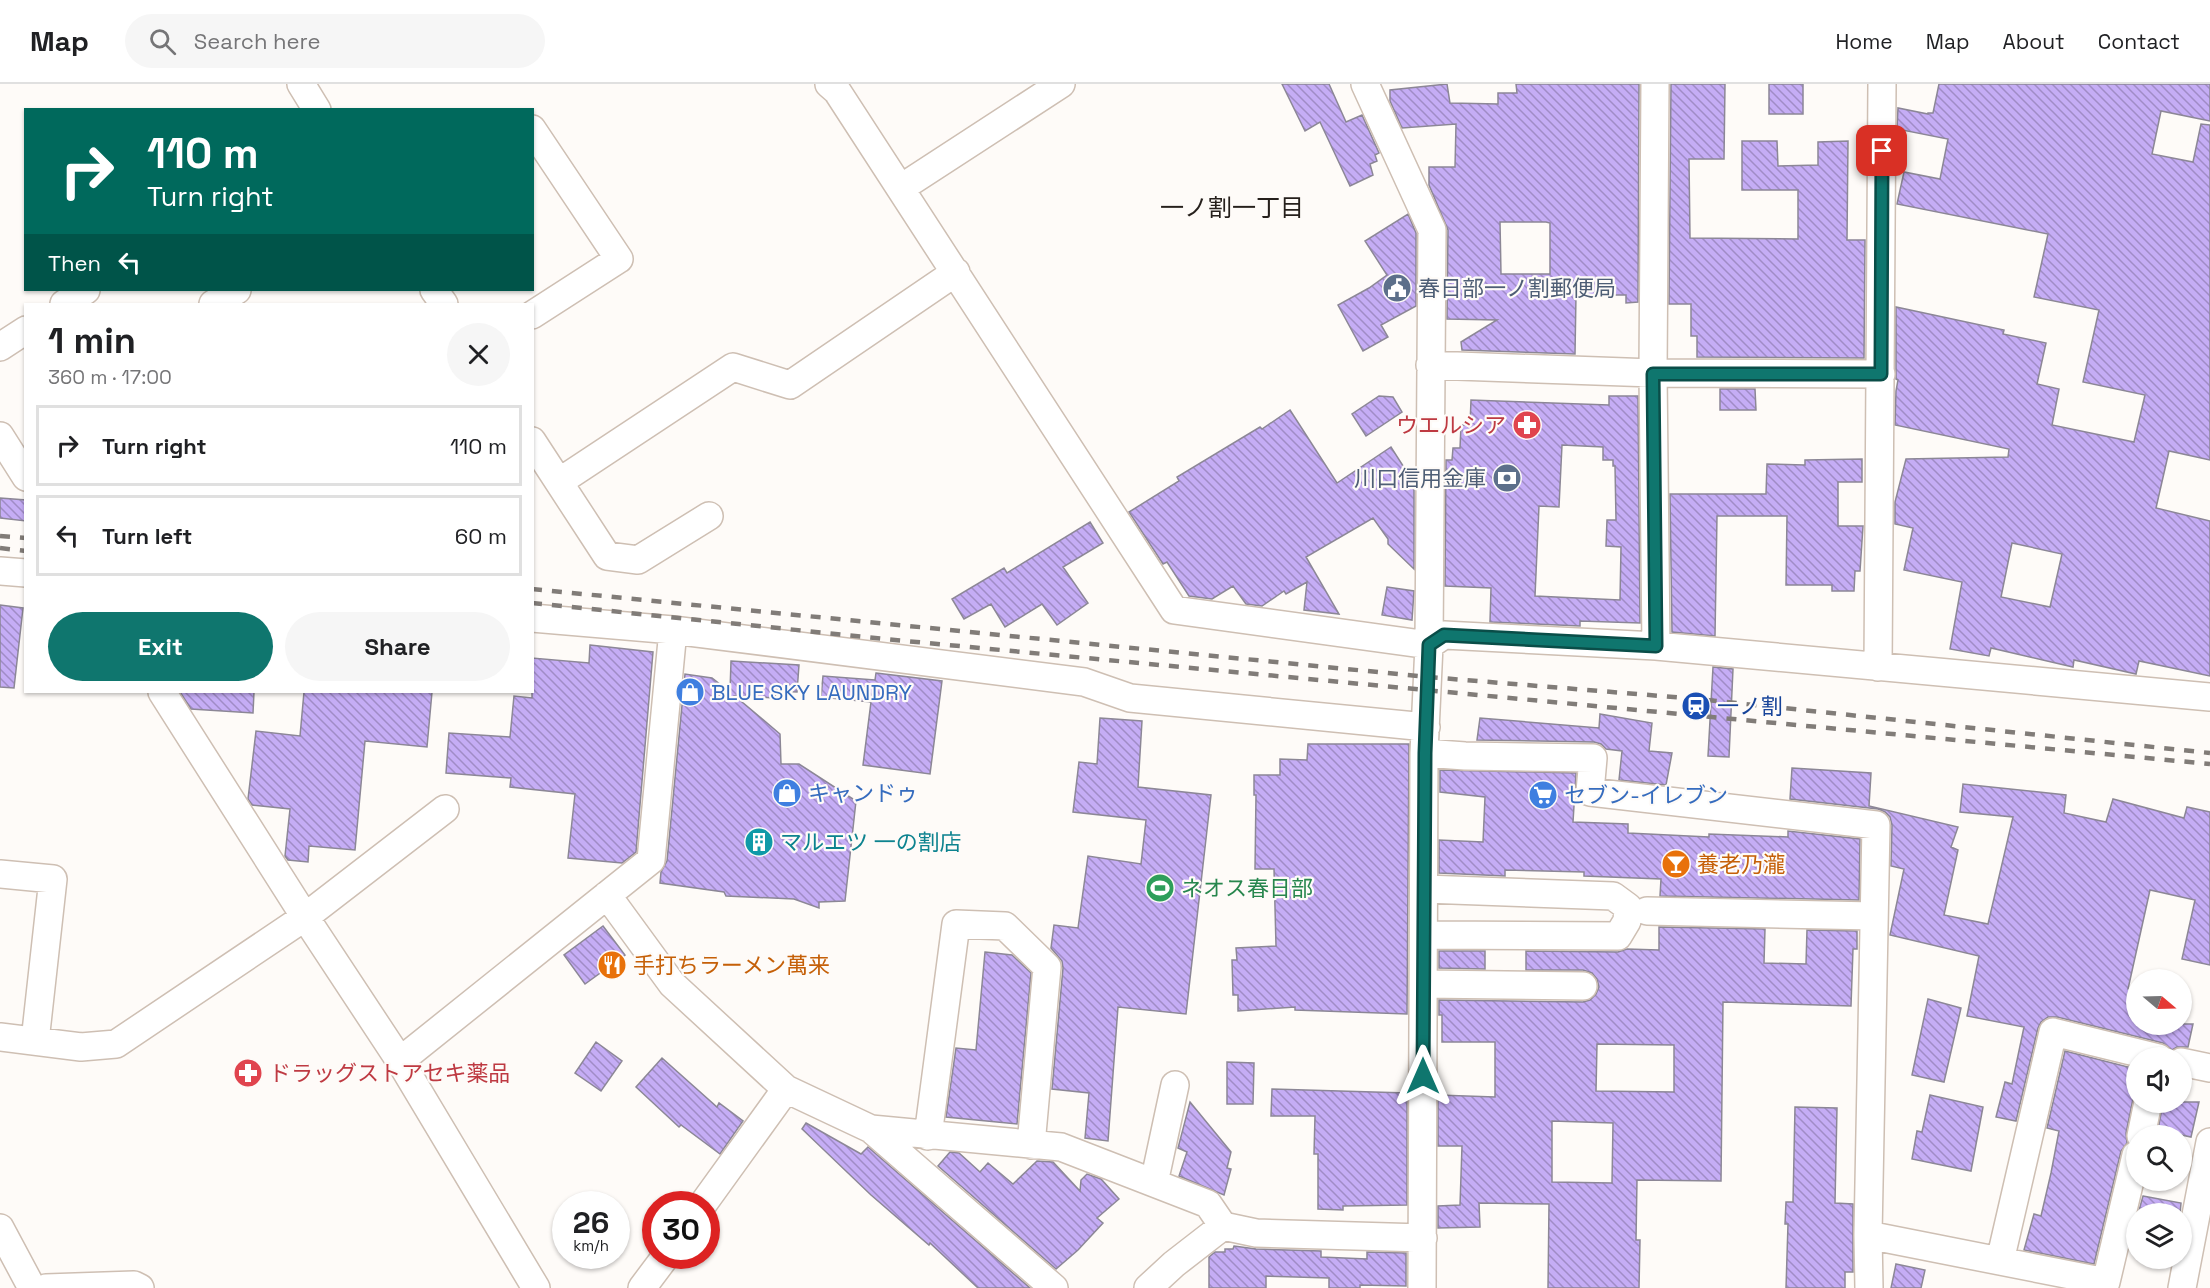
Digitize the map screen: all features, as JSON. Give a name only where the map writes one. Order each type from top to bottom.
[{"type":"street","points":[[301,84],[316,108]]},
{"type":"street","points":[[829,84],[837,91],[901,188],[1174,610],[1429,645],[1444,635],[1656,646],[2210,697]]},
{"type":"street","points":[[901,188],[1061,84]]},
{"type":"street","points":[[1365,84],[1432,230],[1429,645],[1425,740],[1422,1288]]},
{"type":"street","points":[[1654,84],[1653,374],[1656,646]]},
{"type":"street","points":[[1878,668],[1882,84]]},
{"type":"street","points":[[534,132],[619,259],[534,314]]},
{"type":"street","points":[[559,482],[733,367],[790,385],[956,272]]},
{"type":"street","points":[[66,303],[84,291]]},
{"type":"street","points":[[215,303],[235,291]]},
{"type":"street","points":[[0,347],[24,331]]},
{"type":"street","points":[[1430,365],[1653,374],[1881,374]]},
{"type":"street","points":[[0,436],[24,474]]},
{"type":"street","points":[[534,444],[607,556],[638,560],[708,516]]},
{"type":"street","points":[[0,571],[24,573]]},
{"type":"street","points":[[534,618],[673,630],[1084,682],[1130,698],[1425,740],[1465,756],[1593,758],[1590,792],[1876,825],[1868,1235],[1869,1288]]},
{"type":"street","points":[[400,1061],[651,860],[673,630]]},
{"type":"street","points":[[163,693],[305,918],[400,1061],[536,1288]]},
{"type":"street","points":[[0,1037],[81,1047],[116,1044],[305,918],[445,809]]},
{"type":"street","points":[[0,874],[53,879],[35,1041]]},
{"type":"street","points":[[1424,935],[1618,936],[1627,921],[1628,907],[1613,896],[1425,889]]},
{"type":"street","points":[[607,895],[672,984],[786,1089],[872,1130],[1054,1288]]},
{"type":"street","points":[[1647,911],[1874,916]]},
{"type":"street","points":[[928,1136],[956,924],[1005,926],[1047,967],[1031,1145]]},
{"type":"street","points":[[1424,984],[1583,986]]},
{"type":"street","points":[[2000,1261],[2053,1032],[2126,1050]]},
{"type":"street","points":[[2192,1064],[2210,1068]]},
{"type":"street","points":[[1154,1184],[1175,1085]]},
{"type":"street","points":[[712,1191],[786,1089]]},
{"type":"street","points":[[872,1130],[1061,1147],[1208,1204],[1223,1226],[1256,1233],[1423,1238]]},
{"type":"street","points":[[2182,1288],[2210,1142]]},
{"type":"street","points":[[1868,1235],[2106,1282],[2127,1191]]},
{"type":"street","points":[[1148,1288],[1174,1264],[1223,1226]]},
{"type":"street","points":[[0,1228],[32,1288]]},
{"type":"street","points":[[642,1288],[656,1269]]},
{"type":"street","points":[[46,1288],[134,1285],[140,1288]]},
{"type":"building","points":[[1282,84],[1329,84],[1346,122],[1362,115],[1379,153],[1375,155],[1377,161],[1370,164],[1373,175],[1350,186],[1320,122],[1305,131]]},
{"type":"building","points":[[1447,84],[1450,103],[1498,104],[1498,93],[1517,93],[1516,84],[1639,84],[1638,302],[1626,303],[1626,295],[1576,295],[1575,354],[1462,350],[1461,342],[1497,320],[1447,319],[1448,230],[1429,185],[1429,167],[1455,167],[1456,124],[1402,128],[1390,101],[1390,90]],"holes":[[[1500,222],[1550,223],[1550,274],[1501,274]]]},
{"type":"building","points":[[1671,84],[1725,84],[1724,159],[1689,159],[1690,238],[1798,239],[1798,190],[1742,190],[1742,141],[1777,141],[1778,166],[1818,165],[1818,142],[1848,141],[1847,240],[1865,240],[1864,358],[1697,357],[1697,336],[1691,336],[1691,304],[1669,304]]},
{"type":"building","points":[[1769,84],[1803,84],[1803,114],[1769,114]]},
{"type":"building","points":[[1939,84],[2210,84],[2210,121],[2161,111],[2152,154],[2193,162],[2201,124],[2210,125],[2210,460],[2169,451],[2156,508],[2210,521],[2210,676],[2139,661],[2136,674],[2074,660],[2073,667],[1991,648],[1989,656],[1950,649],[1962,582],[1904,570],[1913,528],[1895,524],[1895,502],[1906,459],[2008,457],[2009,449],[1895,425],[1898,380],[1896,379],[1896,307],[2004,330],[2003,334],[2046,343],[2037,384],[2059,389],[2052,425],[2134,442],[2145,395],[2083,382],[2099,310],[2034,297],[2048,234],[1897,204],[1904,172],[1940,179],[1948,139],[1897,129],[1898,108],[1933,113]],"holes":[[[2012,543],[2062,554],[2050,607],[2001,597]]]},
{"type":"building","points":[[1408,214],[1416,233],[1416,306],[1381,325],[1388,337],[1363,351],[1338,305],[1387,275],[1365,241]]},
{"type":"building","points":[[1720,389],[1755,389],[1756,410],[1720,410]]},
{"type":"building","points":[[1379,396],[1393,397],[1402,412],[1366,436],[1352,414]]},
{"type":"building","points":[[1609,396],[1638,396],[1640,623],[1580,621],[1580,626],[1490,622],[1491,588],[1445,586],[1446,460],[1452,460],[1453,448],[1460,448],[1461,425],[1470,425],[1471,400],[1609,405]],"holes":[[[1562,445],[1603,447],[1603,460],[1613,460],[1613,466],[1615,466],[1616,520],[1607,520],[1606,546],[1621,547],[1620,600],[1535,596],[1539,506],[1559,507]]]},
{"type":"building","points":[[1290,410],[1337,483],[1391,447],[1414,483],[1414,569],[1388,544],[1388,539],[1373,518],[1306,557],[1339,614],[1304,610],[1307,582],[1286,594],[1284,591],[1262,606],[1246,604],[1233,586],[1212,599],[1189,596],[1167,562],[1163,564],[1129,512],[1179,481],[1177,477],[1260,427],[1262,429]]},
{"type":"building","points":[[1862,459],[1862,482],[1838,482],[1838,526],[1863,526],[1860,571],[1855,571],[1854,591],[1832,591],[1832,585],[1786,585],[1787,516],[1717,516],[1715,636],[1672,632],[1670,494],[1766,494],[1767,464],[1805,465],[1805,460]]},
{"type":"building","points":[[0,498],[24,500],[24,521],[0,518]]},
{"type":"building","points":[[1090,522],[1103,543],[1063,567],[1088,603],[1057,625],[1042,604],[1005,627],[991,604],[964,619],[952,599],[1004,568],[1007,573]]},
{"type":"building","points":[[1387,587],[1414,591],[1412,620],[1382,615]]},
{"type":"building","points":[[0,605],[23,608],[14,688],[0,687]]},
{"type":"building","points":[[590,645],[653,652],[636,852],[622,863],[568,858],[575,794],[510,787],[511,778],[446,773],[449,733],[510,737],[514,696],[532,698],[532,693],[534,693],[534,658],[589,663]]},
{"type":"building","name":"マルエツ 一の割店","points":[[731,661],[799,665],[797,692],[776,691],[775,698],[735,696],[780,734],[781,764],[799,764],[856,801],[845,901],[819,902],[819,908],[794,899],[726,896],[724,892],[660,883],[661,872],[667,861],[685,674],[712,678],[730,692]]},
{"type":"building","points":[[1713,667],[1733,669],[1729,757],[1708,756]]},
{"type":"building","points":[[876,673],[942,681],[930,774],[863,765],[871,702],[821,697],[823,676],[875,680]]},
{"type":"building","points":[[181,693],[254,693],[253,713],[191,709]]},
{"type":"building","points":[[304,693],[432,693],[427,747],[365,741],[355,850],[309,846],[308,862],[288,860],[285,856],[290,809],[252,805],[248,799],[256,731],[300,736]]},
{"type":"building","points":[[1600,714],[1652,723],[1649,751],[1672,753],[1666,785],[1619,780],[1622,751],[1606,749],[1594,742],[1477,740],[1480,718],[1599,728]]},
{"type":"building","points":[[1100,718],[1142,721],[1138,787],[1211,795],[1186,1014],[1118,1007],[1108,1141],[1085,1138],[1089,1093],[1052,1089],[1063,968],[1062,961],[1051,948],[1054,925],[1078,928],[1088,856],[1141,864],[1146,820],[1073,812],[1079,762],[1097,764]]},
{"type":"building","points":[[1308,744],[1409,744],[1407,1014],[1295,1010],[1295,1007],[1238,1011],[1238,995],[1233,995],[1232,960],[1237,960],[1236,948],[1276,946],[1274,869],[1255,869],[1254,775],[1280,775],[1280,759],[1307,760]]},
{"type":"building","points":[[1792,768],[1871,773],[1869,806],[1958,827],[1951,847],[1958,850],[1944,915],[1988,924],[2013,817],[1960,812],[1963,784],[2066,795],[2064,813],[2106,822],[2113,799],[2184,818],[2187,807],[2210,812],[2210,965],[2182,959],[2195,900],[2150,890],[2132,969],[2126,969],[2126,1034],[2057,1017],[2048,1017],[2041,1022],[2038,1028],[2016,1121],[1996,1117],[2005,1082],[2012,1084],[2024,1027],[1967,1016],[1979,956],[1890,935],[1904,869],[1891,866],[1892,825],[1890,817],[1878,809],[1790,799]]},
{"type":"building","points":[[1440,770],[1576,773],[1573,822],[1628,824],[1628,833],[1709,837],[1709,834],[1788,837],[1788,831],[1860,839],[1859,900],[1660,896],[1661,879],[1584,876],[1584,872],[1505,870],[1505,876],[1439,873],[1439,840],[1483,842],[1485,797],[1440,792]]},
{"type":"building","points":[[603,926],[625,955],[585,984],[564,955]]},
{"type":"building","points":[[1659,927],[1765,929],[1764,963],[1806,964],[1807,930],[1857,931],[1857,949],[1853,949],[1851,1006],[1723,1002],[1721,1181],[1637,1180],[1636,1240],[1640,1240],[1639,1288],[1548,1288],[1549,1204],[1479,1203],[1480,1227],[1438,1228],[1438,1206],[1460,1205],[1462,1146],[1438,1146],[1438,1095],[1495,1097],[1495,1042],[1442,1042],[1442,1015],[1439,1015],[1439,1000],[1583,1002],[1590,1000],[1599,987],[1592,973],[1583,970],[1526,970],[1526,951],[1659,950]],"holes":[[[1597,1044],[1674,1045],[1674,1092],[1596,1091]],[[1552,1121],[1613,1123],[1612,1183],[1552,1182]]]},
{"type":"building","points":[[1439,951],[1485,951],[1485,969],[1439,968]]},
{"type":"building","points":[[985,952],[1012,955],[1031,973],[1017,1124],[946,1117],[956,1048],[976,1050]]},
{"type":"building","points":[[1928,999],[1961,1008],[1944,1082],[1912,1075]]},
{"type":"building","points":[[2130,1035],[2191,1035],[2188,1047],[2168,1047],[2163,1043]]},
{"type":"building","points":[[596,1042],[622,1061],[601,1091],[575,1073]]},
{"type":"building","points":[[2065,1051],[2126,1066],[2126,1113],[2130,1113],[2126,1125],[2126,1144],[2121,1151],[2094,1264],[2024,1250],[2034,1214],[2041,1216],[2059,1131],[2047,1128]]},
{"type":"building","points":[[662,1058],[717,1107],[719,1103],[743,1121],[720,1154],[681,1125],[679,1127],[636,1087]]},
{"type":"building","points":[[1227,1062],[1254,1063],[1253,1104],[1227,1104]]},
{"type":"building","points":[[1272,1089],[1407,1093],[1407,1205],[1343,1206],[1343,1210],[1318,1209],[1318,1154],[1314,1154],[1315,1116],[1271,1116]]},
{"type":"building","points":[[1930,1095],[1983,1107],[1971,1171],[1912,1159],[1917,1131],[1922,1132]]},
{"type":"building","points":[[1190,1102],[1231,1152],[1227,1168],[1231,1169],[1224,1195],[1179,1176],[1187,1152],[1178,1148]]},
{"type":"building","points":[[2192,1102],[2199,1102],[2192,1133],[2192,1125],[2159,1125],[2161,1113],[2192,1113]]},
{"type":"building","points":[[1795,1107],[1837,1108],[1835,1203],[1853,1204],[1853,1272],[1845,1272],[1845,1288],[1786,1288],[1788,1224],[1785,1224],[1786,1202],[1793,1202]]},
{"type":"building","points":[[806,1123],[861,1154],[868,1147],[1030,1288],[978,1288],[930,1243],[929,1245],[871,1195],[802,1129]]},
{"type":"building","points":[[950,1152],[959,1153],[980,1172],[988,1163],[1013,1184],[1037,1161],[1053,1162],[1080,1191],[1081,1180],[1087,1174],[1101,1179],[1119,1199],[1097,1218],[1103,1223],[1078,1250],[1056,1269],[938,1166]]},
{"type":"building","points":[[2143,1196],[2181,1203],[2141,1203]]},
{"type":"building","points":[[1234,1246],[1321,1251],[1321,1257],[1367,1259],[1367,1252],[1406,1253],[1406,1286],[1360,1285],[1360,1288],[1329,1288],[1329,1278],[1266,1276],[1266,1288],[1209,1288],[1209,1257],[1215,1252],[1233,1249]]},
{"type":"building","points":[[1896,1264],[1925,1270],[1921,1288],[1891,1288]]},
{"type":"railway","points":[[0,536],[24,538]]},
{"type":"railway","points":[[0,548],[24,551]]},
{"type":"railway","points":[[534,589],[1428,677],[1698,699],[2210,753]]},
{"type":"railway","points":[[534,603],[895,640],[2210,764]]},
{"type":"place","name":"春日部一ノ割郵便局","points":[[1397,288]]},
{"type":"place","name":"ウエルシア","points":[[1527,425]]},
{"type":"place","name":"川口信用金庫","points":[[1507,478]]},
{"type":"place","name":"BLUE SKY LAUNDRY","points":[[690,692]]},
{"type":"place","name":"一ノ割","points":[[1696,706]]},
{"type":"place","name":"キャンドゥ","points":[[787,793]]},
{"type":"place","name":"セブン-イレブン","points":[[1543,795]]},
{"type":"place","name":"マルエツ 一の割店","points":[[759,842]]},
{"type":"place","name":"養老乃瀧","points":[[1676,864]]},
{"type":"place","name":"ネオス春日部","points":[[1160,888]]},
{"type":"place","name":"手打ちラーメン萬来","points":[[612,965]]},
{"type":"place","name":"ドラッグストアセキ薬品","points":[[248,1073]]},
{"type":"district","name":"一ノ割一丁目","points":[[1232,207]]},
{"type":"route","points":[[1423,1076],[1425,753],[1429,645],[1444,635],[1656,646],[1653,374],[1881,374],[1882,151]]}]
